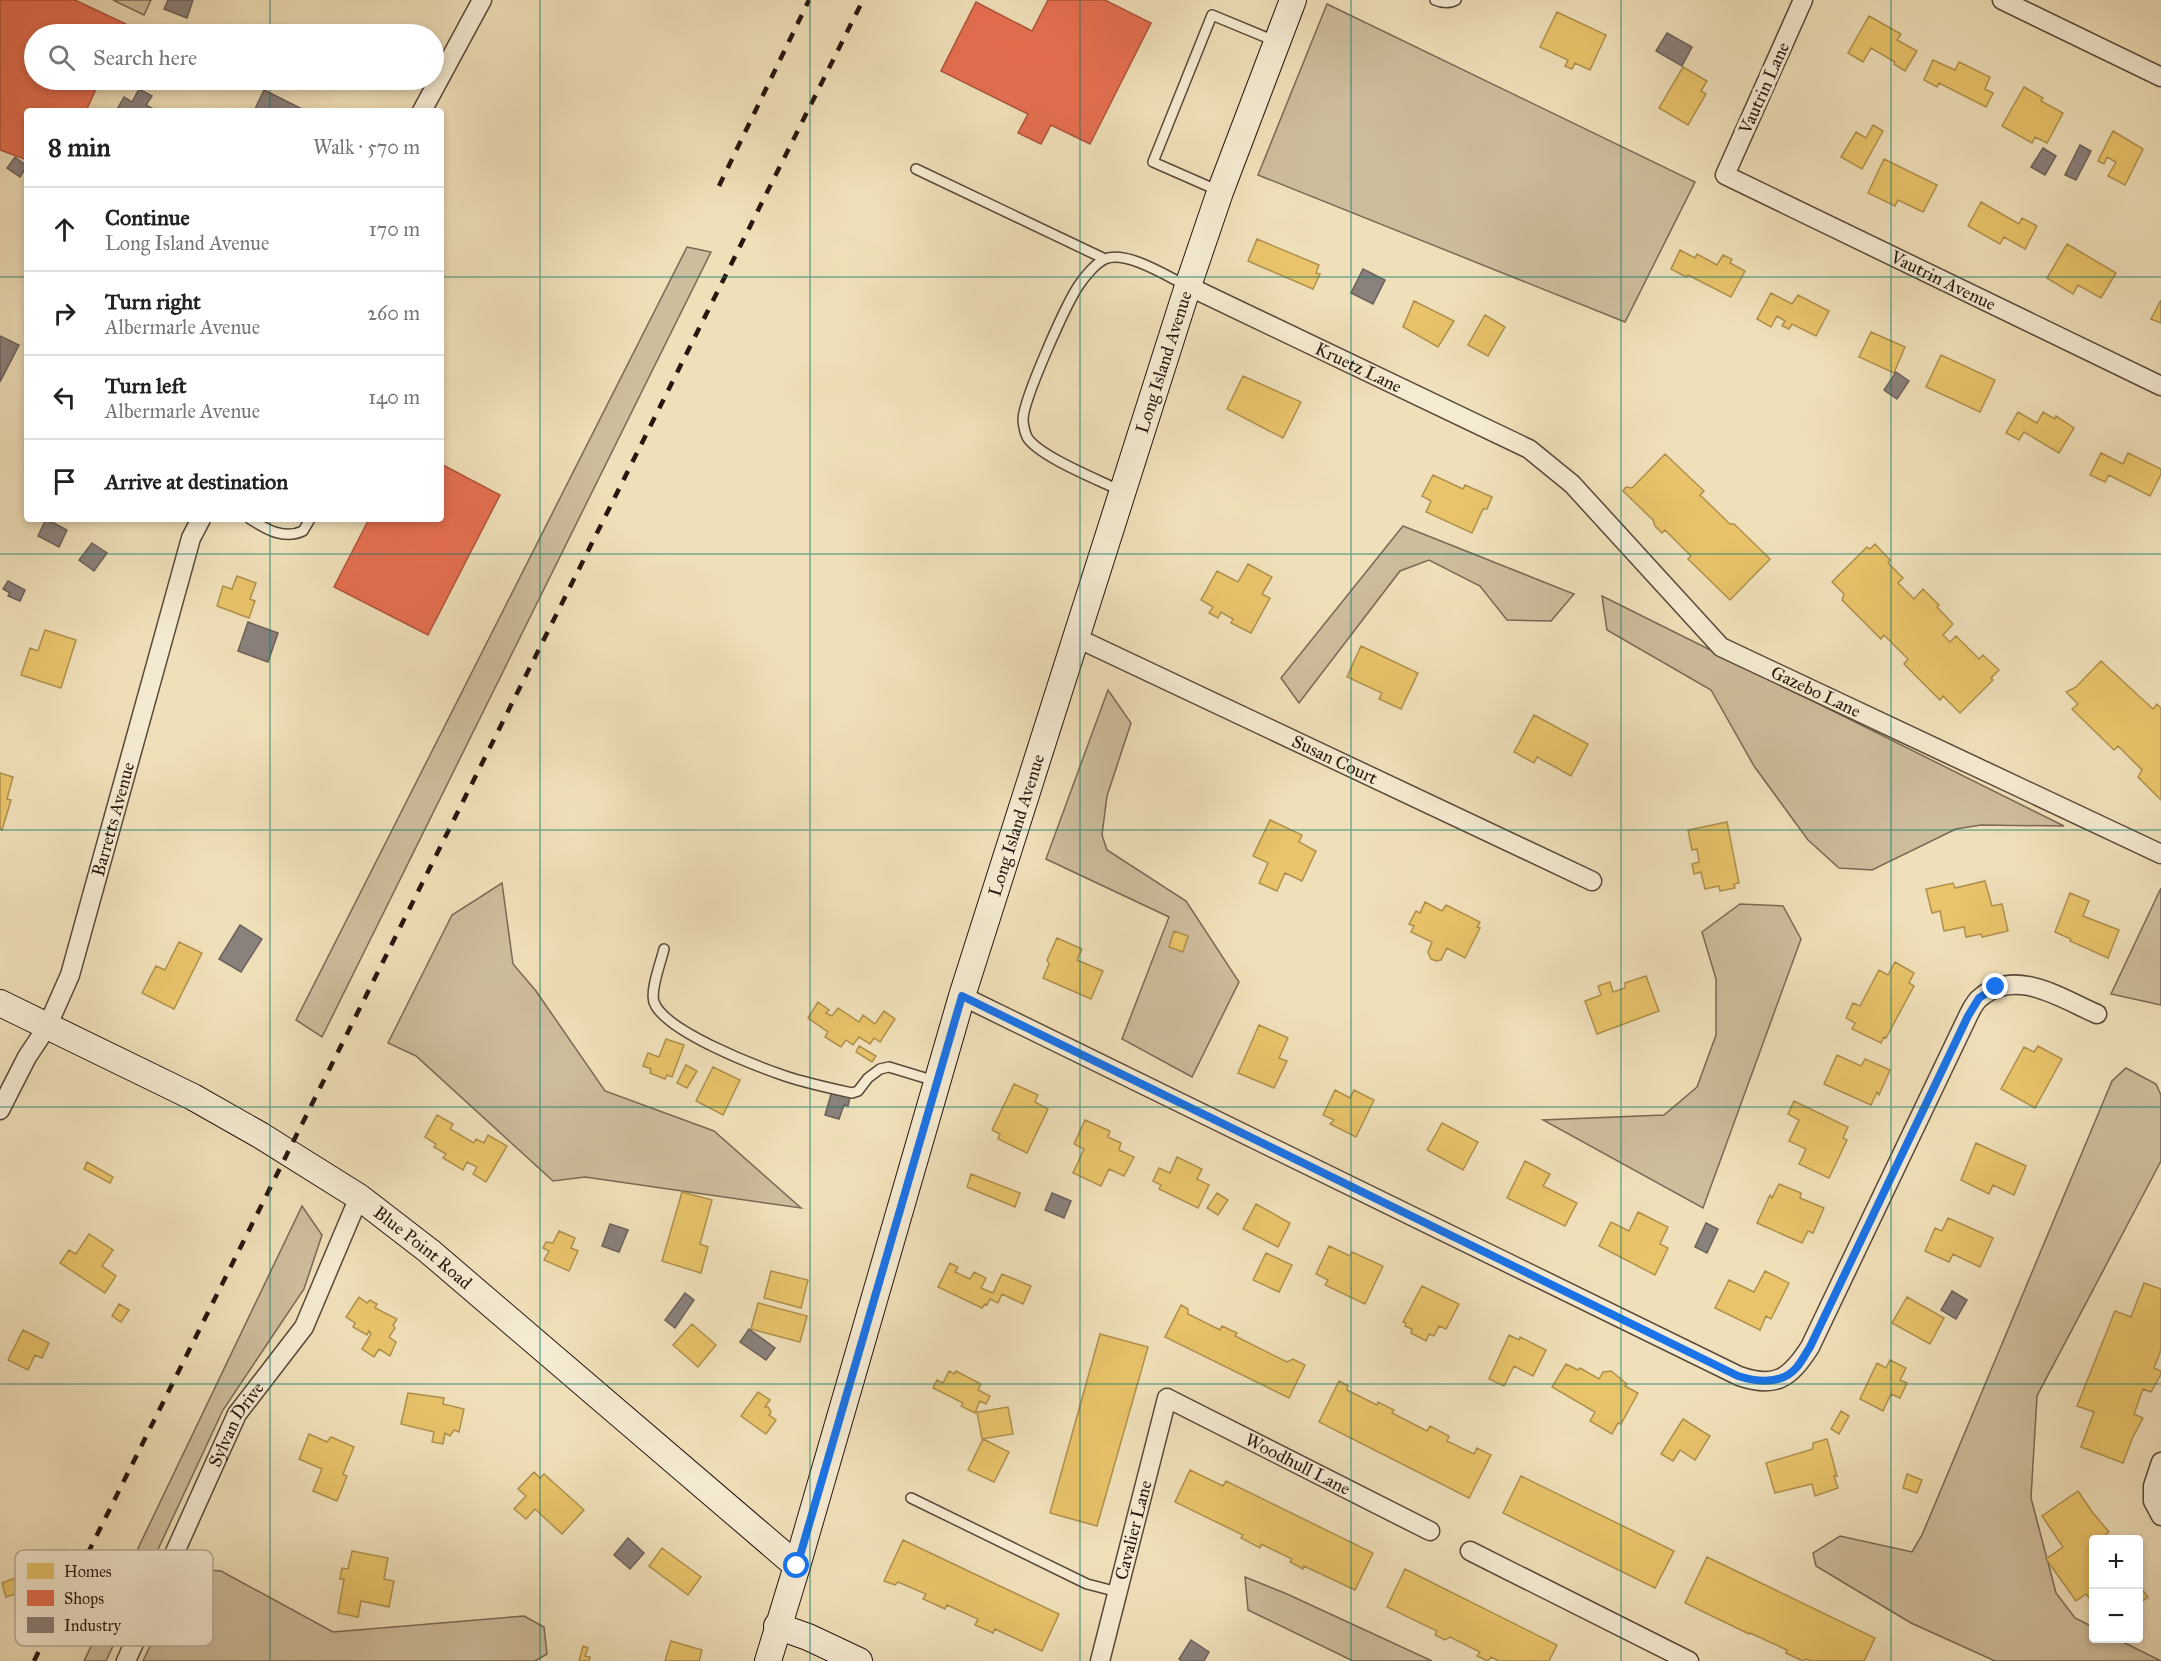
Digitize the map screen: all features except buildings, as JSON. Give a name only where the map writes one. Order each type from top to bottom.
[{"type":"street","points":[[444,70],[482,0]]},
{"type":"street","name":"Long Island Avenue","points":[[768,1661],[962,996],[1188,286],[1220,192],[1293,0]]},
{"type":"street","name":"Vautrin Lane","points":[[1725,176],[1803,0]]},
{"type":"street","points":[[2002,0],[2161,77]]},
{"type":"street","points":[[424,108],[433,90]]},
{"type":"street","name":"Vautrin Avenue","points":[[1725,176],[2161,386]]},
{"type":"street","name":"Kruetz Lane","points":[[1188,286],[1529,448]]},
{"type":"street","name":"Gazebo Lane","points":[[1529,448],[1572,484],[1721,647],[2161,854]]},
{"type":"street","name":"Barretts Avenue","points":[[0,1110],[27,1057],[47,1027],[70,975],[191,538],[199,522]]},
{"type":"street","name":"Susan Court","points":[[1077,638],[1592,881]]},
{"type":"street","points":[[962,996],[1738,1376],[1755,1382],[1779,1379],[1796,1369],[1810,1347],[1968,1016],[1979,998],[1996,987],[2017,983],[2036,987],[2097,1014]]},
{"type":"street","name":"Blue Point Road","points":[[0,1003],[193,1097],[260,1135],[359,1197],[429,1251],[797,1566]]},
{"type":"street","name":"Sylvan Drive","points":[[176,1550],[237,1414],[304,1327],[359,1197]]},
{"type":"street","name":"Woodhull Lane","points":[[1167,1398],[1430,1531]]},
{"type":"street","name":"Cavalier Lane","points":[[1100,1661],[1167,1398]]},
{"type":"street","points":[[2161,1462],[2155,1474],[2153,1501],[2161,1516]]},
{"type":"street","points":[[1470,1551],[1686,1660]]},
{"type":"street","points":[[777,1626],[808,1637],[859,1661]]},
{"type":"street","name":"Sylvan Drive","points":[[126,1661],[133,1646]]},
{"type":"lane","points":[[1435,0],[1452,2],[1456,0]]},
{"type":"lane","points":[[1220,192],[1154,162],[1212,15],[1277,42]]},
{"type":"lane","points":[[916,169],[1105,259],[1121,257],[1138,262],[1188,286]]},
{"type":"lane","points":[[1105,259],[1079,285],[1066,309],[1027,399],[1023,419],[1026,435],[1036,448],[1123,492]]},
{"type":"lane","points":[[256,522],[279,534],[288,535],[303,531],[308,522]]},
{"type":"lane","points":[[664,949],[652,996],[655,1006],[666,1019],[690,1034],[747,1062],[777,1073],[852,1093],[858,1091],[868,1078],[880,1069],[889,1067],[937,1082]]},
{"type":"lane","points":[[911,1498],[1086,1584],[1118,1592]]},
{"type":"shaded area","points":[[113,0],[151,0],[144,15]]},
{"type":"shaded area","points":[[1327,4],[1695,182],[1625,322],[1258,175]]},
{"type":"shaded area","points":[[687,247],[711,252],[322,1037],[296,1020]]},
{"type":"shaded area","points":[[1403,526],[1574,594],[1551,621],[1507,620],[1480,586],[1429,560],[1400,571],[1299,703],[1281,678]]},
{"type":"shaded area","points":[[1602,596],[2064,826],[1981,825],[1956,829],[1872,870],[1839,868],[1808,840],[1754,766],[1711,690],[1607,630]]},
{"type":"shaded area","points":[[1108,690],[1131,723],[1107,796],[1102,835],[1107,850],[1186,901],[1239,982],[1192,1077],[1122,1039],[1169,917],[1046,859]]},
{"type":"shaded area","points":[[502,883],[513,964],[536,991],[605,1091],[714,1131],[801,1208],[585,1177],[553,1181],[416,1056],[388,1043],[452,915]]},
{"type":"shaded area","points":[[2161,888],[2161,1005],[2111,994]]},
{"type":"shaded area","points":[[1740,904],[1783,906],[1801,939],[1703,1208],[1543,1120],[1664,1115],[1697,1087],[1716,1035],[1716,979],[1702,932]]},
{"type":"shaded area","points":[[2126,1068],[2156,1084],[2161,1095],[2161,1161],[2037,1396],[2031,1498],[2056,1593],[2075,1618],[2089,1625],[2089,1643],[2125,1643],[2161,1661],[1995,1661],[1911,1623],[1816,1566],[1813,1553],[1840,1536],[1912,1552],[1922,1535],[2112,1081]]},
{"type":"shaded area","points":[[302,1206],[322,1235],[304,1289],[223,1410],[158,1550],[137,1550]]},
{"type":"shaded area","points":[[213,1570],[221,1571],[333,1632],[524,1616],[544,1627],[547,1654],[535,1661],[143,1661],[150,1646],[213,1646]]},
{"type":"shaded area","points":[[1245,1577],[1432,1661],[1353,1661],[1248,1610]]},
{"type":"shaded area","points":[[91,1646],[113,1646],[106,1661],[84,1661]]},
{"type":"railway","points":[[719,186],[809,0]]},
{"type":"railway","points":[[89,1550],[863,0]]},
{"type":"railway","points":[[34,1661],[41,1646]]},
{"type":"route","points":[[797,1566],[962,996],[1738,1376],[1755,1382],[1779,1379],[1796,1369],[1810,1347],[1968,1016],[1979,998],[1996,987]]}]
